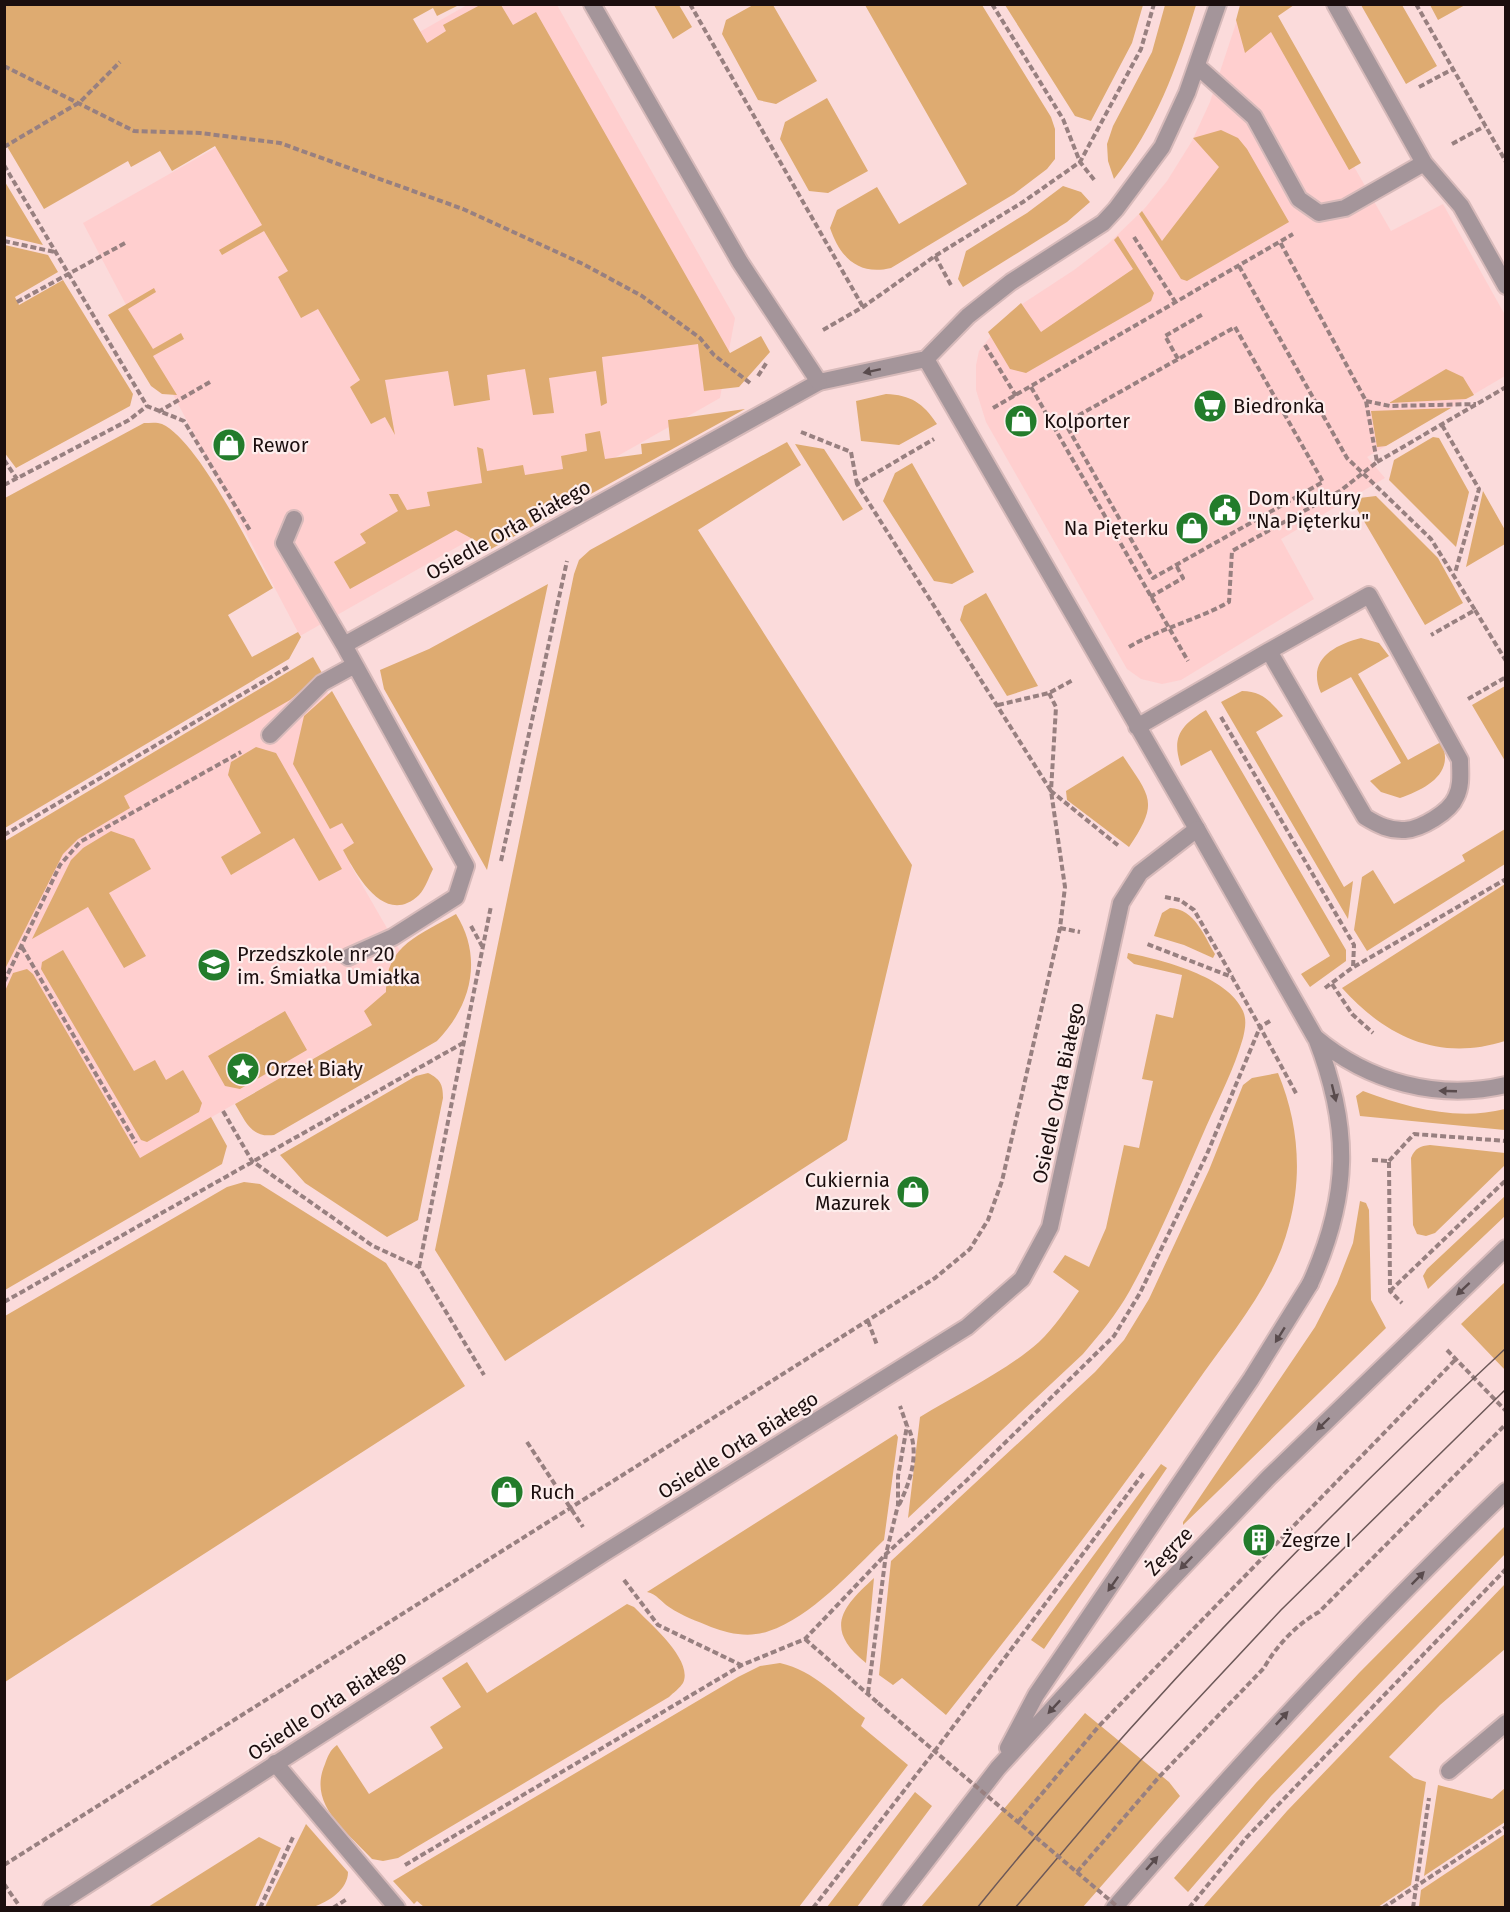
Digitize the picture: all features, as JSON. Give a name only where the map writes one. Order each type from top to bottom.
[{"type":"street","points":[[592,4],[740,262],[819,382]]},
{"type":"street","points":[[998,1768],[1036,1695],[1251,1379],[1310,1284],[1333,1225],[1343,1159],[1339,1112],[1315,1037],[926,359],[968,316],[1011,282],[1104,223],[1162,147],[1197,66],[1218,4]]},
{"type":"street","points":[[1335,4],[1424,163],[1461,206],[1506,286]]},
{"type":"street","points":[[1197,66],[1254,117],[1299,199],[1319,213],[1345,208],[1424,163]]},
{"type":"street","name":"Osiedle Orła Białego","points":[[344,645],[819,382],[926,359]]},
{"type":"street","points":[[294,519],[284,543],[344,645],[466,866],[456,897],[393,937],[348,957]]},
{"type":"street","points":[[1137,727],[1204,687],[1369,595],[1460,759],[1460,784],[1456,799],[1437,817],[1407,830],[1383,828],[1365,818],[1269,651]]},
{"type":"street","points":[[270,735],[322,683],[355,665]]},
{"type":"street","name":"Osiedle Orła Białego","points":[[51,1908],[604,1553],[967,1327],[1022,1279],[1050,1227],[1121,903],[1140,873],[1197,830]]},
{"type":"street","points":[[1315,1037],[1360,1066],[1413,1087],[1464,1091],[1506,1085]]},
{"type":"street","name":"Żegrze","points":[[890,1908],[998,1768],[1268,1478],[1506,1248]]},
{"type":"street","points":[[1113,1908],[1229,1775],[1321,1677],[1506,1491]]},
{"type":"street","points":[[1449,1770],[1506,1723]]},
{"type":"street","points":[[275,1763],[398,1908]]},
{"type":"path","points":[[690,4],[863,307],[934,256],[1023,202],[1080,162],[1141,49],[1154,4]]},
{"type":"path","points":[[992,4],[1063,118],[1080,162],[1102,190]]},
{"type":"path","points":[[1416,4],[1506,162]]},
{"type":"path","points":[[4,147],[80,102],[120,62]]},
{"type":"path","points":[[4,66],[134,131],[200,133],[280,143],[463,209],[583,264],[642,296],[700,338],[714,355],[753,385]]},
{"type":"path","points":[[1410,92],[1453,69]]},
{"type":"path","points":[[1443,150],[1485,126]]},
{"type":"path","points":[[1134,236],[1176,303]]},
{"type":"path","points":[[4,240],[56,252]]},
{"type":"path","points":[[16,302],[127,242]]},
{"type":"path","points":[[1280,242],[1366,401],[1377,462]]},
{"type":"path","points":[[934,256],[955,293]]},
{"type":"path","points":[[990,410],[1256,256]]},
{"type":"path","points":[[1239,266],[1347,458],[1431,539],[1506,661]]},
{"type":"path","points":[[1178,359],[1165,336],[1203,314]]},
{"type":"path","points":[[1235,327],[1323,482],[1153,578],[1065,423],[1178,359],[1235,327]]},
{"type":"path","points":[[984,341],[1016,396]]},
{"type":"path","points":[[158,412],[210,382]]},
{"type":"path","points":[[1031,387],[1167,627],[1353,945],[1353,968]]},
{"type":"path","points":[[1167,627],[1214,611],[1229,602],[1232,551],[1340,491],[1377,462],[1506,387]]},
{"type":"path","points":[[1366,401],[1390,406],[1476,404]]},
{"type":"path","points":[[4,485],[129,420],[147,406]]},
{"type":"path","points":[[1442,425],[1479,489],[1454,574]]},
{"type":"path","points":[[794,429],[850,452],[857,484],[1051,791]]},
{"type":"path","points":[[857,484],[943,435]]},
{"type":"path","points":[[4,460],[17,478]]},
{"type":"path","points":[[500,865],[569,549]]},
{"type":"path","points":[[1150,597],[1183,578],[1176,566]]},
{"type":"path","points":[[1431,635],[1475,610]]},
{"type":"path","points":[[4,835],[297,662]]},
{"type":"path","points":[[1468,699],[1506,677]]},
{"type":"path","points":[[4,1865],[935,1278],[970,1249],[988,1220],[1002,1181],[1060,928],[1065,886],[1051,791],[1056,707],[1049,693],[998,705]]},
{"type":"path","points":[[4,982],[60,865],[80,842],[270,735]]},
{"type":"path","points":[[333,1908],[742,1665],[805,1639],[886,1554],[967,1480],[1114,1336],[1140,1293],[1197,1175],[1260,1027],[1297,1006],[1353,968],[1506,879]]},
{"type":"path","points":[[1161,906],[1166,898]]},
{"type":"path","points":[[419,1267],[492,900]]},
{"type":"path","points":[[1060,928],[1113,938]]},
{"type":"path","points":[[1149,933],[1146,943],[1232,977],[1299,1099]]},
{"type":"path","points":[[22,947],[136,1143]]},
{"type":"path","points":[[1332,983],[1352,1014],[1378,1038]]},
{"type":"path","points":[[4,1302],[464,1043]]},
{"type":"path","points":[[223,1111],[252,1161],[373,1246],[419,1267],[484,1374]]},
{"type":"path","points":[[1506,1140],[1414,1134],[1389,1161],[1390,1291],[1506,1411]]},
{"type":"path","points":[[1343,1159],[1389,1161]]},
{"type":"path","points":[[1390,1291],[1506,1180]]},
{"type":"path","points":[[1018,1822],[1099,1726],[1456,1359]]},
{"type":"path","points":[[1077,1872],[1159,1777],[1264,1668],[1271,1655],[1306,1619],[1319,1612],[1506,1424]]},
{"type":"path","points":[[898,1505],[910,1483],[915,1442],[908,1426]]},
{"type":"path","points":[[868,1693],[886,1554],[898,1505],[898,1476],[903,1437]]},
{"type":"path","points":[[527,1442],[570,1510],[658,1625],[742,1665]]},
{"type":"path","points":[[813,1908],[1148,1467]]},
{"type":"path","points":[[1189,1908],[1246,1838],[1506,1569]]},
{"type":"path","points":[[805,1639],[1119,1908]]},
{"type":"path","points":[[1413,1908],[1431,1783],[1449,1770]]},
{"type":"path","points":[[1383,1908],[1506,1827]]},
{"type":"path","points":[[260,1908],[296,1829]]},
{"type":"path","points":[[4,1884],[20,1908]]},
{"type":"shaded area","points":[[4,5],[459,5],[437,16],[433,8],[413,19],[427,43],[446,31],[443,25],[480,5],[501,5],[513,25],[536,12],[730,353],[761,336],[770,352],[739,387],[704,391],[698,344],[602,357],[607,403],[601,406],[596,371],[549,378],[554,413],[533,415],[525,369],[487,375],[490,400],[454,406],[448,371],[385,380],[395,435],[385,417],[371,424],[350,387],[360,380],[318,309],[301,318],[278,277],[288,271],[264,231],[222,255],[219,250],[262,225],[215,146],[172,171],[160,151],[131,167],[128,161],[44,209],[5,143]]},
{"type":"shaded area","points":[[467,5],[557,5],[735,318],[720,398],[300,636],[83,223]]},
{"type":"shaded area","points":[[654,5],[679,5],[692,27],[673,39]]},
{"type":"shaded area","points":[[753,5],[773,5],[817,81],[776,104],[758,100],[722,34],[726,20]]},
{"type":"shaded area","points":[[865,5],[982,5],[1051,117],[1055,129],[1055,159],[1047,169],[1014,194],[891,268],[879,270],[860,267],[845,256],[839,248],[830,228],[837,210],[877,187],[899,224],[967,184]]},
{"type":"shaded area","points":[[1005,5],[1143,5],[1132,43],[1091,121],[1075,116]]},
{"type":"shaded area","points":[[1165,5],[1196,5],[1173,74],[1153,118],[1129,159],[1114,179],[1108,161],[1107,144],[1113,126],[1152,52]]},
{"type":"shaded area","points":[[1240,5],[1294,5],[1278,16],[1361,163],[1349,170],[1271,32],[1245,53],[1236,20]]},
{"type":"shaded area","points":[[1242,5],[1261,5],[1391,231],[1443,204],[1505,315],[1505,376],[1367,457],[1385,478],[1281,539],[1314,599],[1181,680],[1162,684],[1141,679],[1127,669],[986,422],[976,390],[976,365],[979,351],[1010,312],[1074,270],[1108,244],[1145,208],[1167,181],[1192,141],[1210,102]]},
{"type":"shaded area","points":[[1361,5],[1402,5],[1437,66],[1406,84]]},
{"type":"shaded area","points":[[1430,5],[1465,5],[1438,20]]},
{"type":"shaded area","points":[[827,98],[868,171],[828,193],[809,191],[780,139],[785,122]]},
{"type":"shaded area","points":[[1221,130],[1238,138],[1247,149],[1289,222],[1187,281],[1181,279],[1139,214],[1142,211],[1162,241],[1219,167],[1193,138]]},
{"type":"shaded area","points":[[5,182],[43,245],[5,236]]},
{"type":"shaded area","points":[[1063,186],[1081,192],[1090,202],[1067,222],[963,287],[958,279],[966,251],[1027,213]]},
{"type":"shaded area","points":[[1118,236],[1154,293],[1151,301],[1026,373],[1010,369],[988,332],[1021,303],[1041,332],[1133,269],[1114,240]]},
{"type":"shaded area","points":[[5,245],[48,255],[58,272],[15,297],[19,305],[63,280],[133,394],[130,406],[16,468],[4,452]]},
{"type":"shaded area","points":[[154,288],[156,292],[128,309],[153,349],[181,333],[184,339],[153,356],[177,395],[162,394],[151,386],[108,315]]},
{"type":"shaded area","points":[[1446,369],[1463,377],[1474,395],[1466,399],[1389,403]]},
{"type":"shaded area","points":[[886,394],[903,396],[916,402],[937,424],[899,445],[861,441],[856,401]]},
{"type":"shaded area","points":[[1451,408],[1386,446],[1377,447],[1371,411]]},
{"type":"shaded area","points":[[745,409],[491,549],[456,530],[350,589],[334,562],[366,543],[360,534],[398,511],[389,494],[398,494],[407,510],[430,506],[427,492],[482,483],[477,447],[483,449],[487,471],[523,465],[525,475],[563,469],[561,456],[587,451],[585,434],[600,431],[605,459],[642,454],[641,444],[670,440],[668,420]]},
{"type":"shaded area","points":[[144,423],[162,424],[176,434],[192,451],[223,498],[273,588],[228,615],[252,657],[298,632],[301,637],[289,659],[5,828],[5,498]]},
{"type":"shaded area","points":[[1433,437],[1439,438],[1469,492],[1456,547],[1389,480],[1394,460]]},
{"type":"shaded area","points":[[787,442],[801,465],[698,530],[912,865],[847,1140],[505,1361],[435,1250],[574,574],[579,560],[590,550]]},
{"type":"shaded area","points":[[795,444],[824,449],[863,509],[843,521]]},
{"type":"shaded area","points":[[912,463],[974,572],[952,584],[934,581],[883,501],[895,473]]},
{"type":"shaded area","points":[[1483,491],[1505,530],[1505,544],[1466,567]]},
{"type":"shaded area","points":[[1376,496],[1438,558],[1463,603],[1425,625],[1351,499]]},
{"type":"shaded area","points":[[548,584],[487,870],[384,689],[380,670],[429,649]]},
{"type":"shaded area","points":[[986,593],[1038,686],[1007,696],[960,620],[964,606]]},
{"type":"shaded area","points":[[1361,638],[1379,643],[1389,656],[1358,674],[1408,760],[1441,742],[1445,753],[1445,763],[1436,778],[1419,790],[1400,798],[1381,792],[1370,781],[1401,763],[1351,677],[1321,693],[1317,682],[1317,672],[1324,656],[1340,645]]},
{"type":"shaded area","points":[[313,657],[322,673],[290,700],[124,796],[130,808],[78,839],[63,854],[5,969],[5,841]]},
{"type":"shaded area","name":"Przedszkole nr 20 im. Śmiałka Umiałka","points":[[311,663],[406,831],[350,864],[399,949],[448,981],[191,1129],[5,1285],[4,845]]},
{"type":"shaded area","points":[[1505,686],[1506,761],[1472,705]]},
{"type":"shaded area","points":[[332,691],[433,869],[419,895],[407,903],[395,905],[384,902],[364,884],[343,850],[354,843],[342,823],[330,829],[293,764],[304,716]]},
{"type":"shaded area","points":[[1242,691],[1261,695],[1283,716],[1256,732],[1344,887],[1353,881],[1348,919],[1221,702]]},
{"type":"shaded area","points":[[1206,710],[1346,950],[1346,961],[1310,987],[1301,974],[1330,956],[1211,750],[1181,766],[1177,747],[1180,733],[1190,721]]},
{"type":"shaded area","points":[[256,747],[276,753],[342,869],[319,881],[294,838],[231,875],[221,857],[261,833],[228,775],[231,762]]},
{"type":"shaded area","points":[[1123,756],[1140,782],[1148,800],[1145,820],[1129,847],[1067,800],[1066,791]]},
{"type":"shaded area","points":[[1505,829],[1505,864],[1367,951],[1354,930],[1362,877],[1373,870],[1394,904],[1465,861],[1462,855]]},
{"type":"shaded area","points":[[111,831],[134,839],[151,869],[109,893],[146,956],[124,968],[88,907],[32,939],[71,860],[83,848]]},
{"type":"shaded area","points":[[1505,884],[1505,1041],[1481,1047],[1458,1048],[1415,1041],[1377,1020],[1342,988]]},
{"type":"shaded area","points":[[1170,908],[1186,913],[1192,918],[1215,954],[1213,958],[1184,945],[1154,936],[1162,913]]},
{"type":"shaded area","points":[[456,914],[469,947],[470,980],[459,1012],[437,1041],[274,1135],[254,1131],[246,1123],[235,1104],[372,1025],[364,1011],[386,992],[387,976],[398,952],[407,943]]},
{"type":"shaded area","points":[[63,950],[134,1071],[155,1060],[166,1080],[183,1070],[202,1103],[199,1112],[147,1142],[141,1140],[41,969],[42,962]]},
{"type":"shaded area","points":[[1128,953],[1193,972],[1223,988],[1235,999],[1243,1011],[1245,1028],[1235,1061],[1140,1272],[1102,1332],[1083,1354],[908,1518],[920,1417],[1012,1363],[1039,1342],[1055,1324],[1079,1291],[1053,1272],[1065,1255],[1089,1267],[1106,1228],[1124,1145],[1139,1148],[1153,1081],[1142,1079],[1156,1014],[1173,1018],[1182,975],[1134,964],[1127,958]]},
{"type":"shaded area","points":[[27,969],[33,974],[140,1158],[211,1117],[227,1146],[222,1164],[5,1290],[5,991],[13,973]]},
{"type":"shaded area","points":[[285,1011],[307,1050],[240,1089],[225,1086],[208,1056]]},
{"type":"shaded area","points":[[428,1073],[440,1082],[443,1098],[418,1220],[387,1237],[305,1183],[280,1155],[416,1076]]},
{"type":"shaded area","points":[[1278,1073],[1294,1129],[1296,1186],[1289,1225],[1282,1247],[1250,1309],[1104,1511],[946,1715],[902,1678],[893,1685],[879,1675],[891,1561],[1095,1372],[1124,1340],[1149,1299],[1209,1170],[1243,1085],[1252,1078]]},
{"type":"shaded area","points":[[1363,1091],[1397,1103],[1433,1111],[1469,1114],[1505,1109],[1505,1130],[1360,1116],[1356,1096]]},
{"type":"shaded area","points":[[1430,1145],[1505,1153],[1505,1165],[1435,1233],[1426,1236],[1417,1234],[1413,1225],[1411,1158],[1418,1148]]},
{"type":"shaded area","points":[[244,1182],[260,1184],[386,1263],[465,1386],[5,1682],[5,1316],[227,1187]]},
{"type":"shaded area","points":[[1505,1196],[1505,1216],[1428,1289],[1423,1276],[1427,1269]]},
{"type":"shaded area","points":[[1360,1201],[1366,1203],[1369,1210],[1371,1300],[1386,1328],[1183,1525],[1315,1327],[1337,1284],[1353,1243]]},
{"type":"shaded area","points":[[1505,1282],[1505,1370],[1461,1324]]},
{"type":"shaded area","points":[[896,1434],[898,1437],[884,1540],[845,1579],[800,1616],[762,1633],[747,1635],[725,1632],[684,1616],[654,1594],[647,1592]]},
{"type":"shaded area","points":[[1161,1464],[1167,1468],[1044,1649],[1031,1640]]},
{"type":"shaded area","points":[[1505,1526],[1505,1554],[1271,1796],[1188,1892],[1174,1878],[1256,1783],[1359,1673]]},
{"type":"shaded area","points":[[874,1578],[866,1663],[853,1651],[841,1629],[846,1609]]},
{"type":"shaded area","points":[[1505,1584],[1505,1649],[1440,1705],[1389,1757],[1414,1778],[1426,1782],[1411,1885],[1378,1907],[1203,1907],[1287,1811]]},
{"type":"shaded area","points":[[627,1604],[634,1607],[659,1632],[682,1664],[685,1674],[683,1683],[669,1697],[398,1858],[383,1861],[372,1859],[332,1816],[321,1792],[321,1779],[328,1756],[337,1745],[369,1794],[443,1748],[430,1727],[461,1707],[442,1678],[467,1662],[487,1693]]},
{"type":"shaded area","points":[[780,1663],[815,1678],[835,1693],[865,1718],[861,1726],[908,1765],[799,1907],[424,1907],[417,1901],[414,1904],[393,1881],[738,1677],[760,1666]]},
{"type":"shaded area","points":[[1085,1713],[1169,1782],[1180,1796],[1083,1907],[921,1907]]},
{"type":"shaded area","points":[[1438,1785],[1492,1799],[1505,1788],[1505,1822],[1424,1876]]},
{"type":"shaded area","points":[[915,1792],[932,1806],[857,1907],[827,1907]]},
{"type":"shaded area","points":[[306,1824],[348,1872],[345,1884],[331,1898],[313,1907],[296,1909],[265,1907]]},
{"type":"shaded area","points":[[1505,1834],[1505,1907],[1419,1907],[1421,1890]]},
{"type":"shaded area","points":[[259,1837],[281,1848],[255,1907],[148,1907]]},
{"type":"tram line","points":[[977,1908],[1102,1761],[1232,1619],[1367,1481],[1506,1348]]},
{"type":"tram line","points":[[1015,1908],[1139,1762],[1281,1610],[1506,1389]]},
{"type":"place","name":"Biedronka","points":[[1210,406]]},
{"type":"place","name":"Kolporter","points":[[1021,421]]},
{"type":"place","name":"Rewor","points":[[229,445]]},
{"type":"place","name":"Dom Kultury \"Na Pięterku\"","points":[[1225,510]]},
{"type":"place","name":"Na Pięterku","points":[[1192,528]]},
{"type":"place","name":"Przedszkole nr 20 im. Śmiałka Umiałka","points":[[214,965]]},
{"type":"place","name":"Orzeł Biały","points":[[243,1069]]},
{"type":"place","name":"Cukiernia Mazurek","points":[[913,1192]]},
{"type":"place","name":"Ruch","points":[[507,1492]]},
{"type":"place","name":"Żegrze I","points":[[1259,1540]]}]
